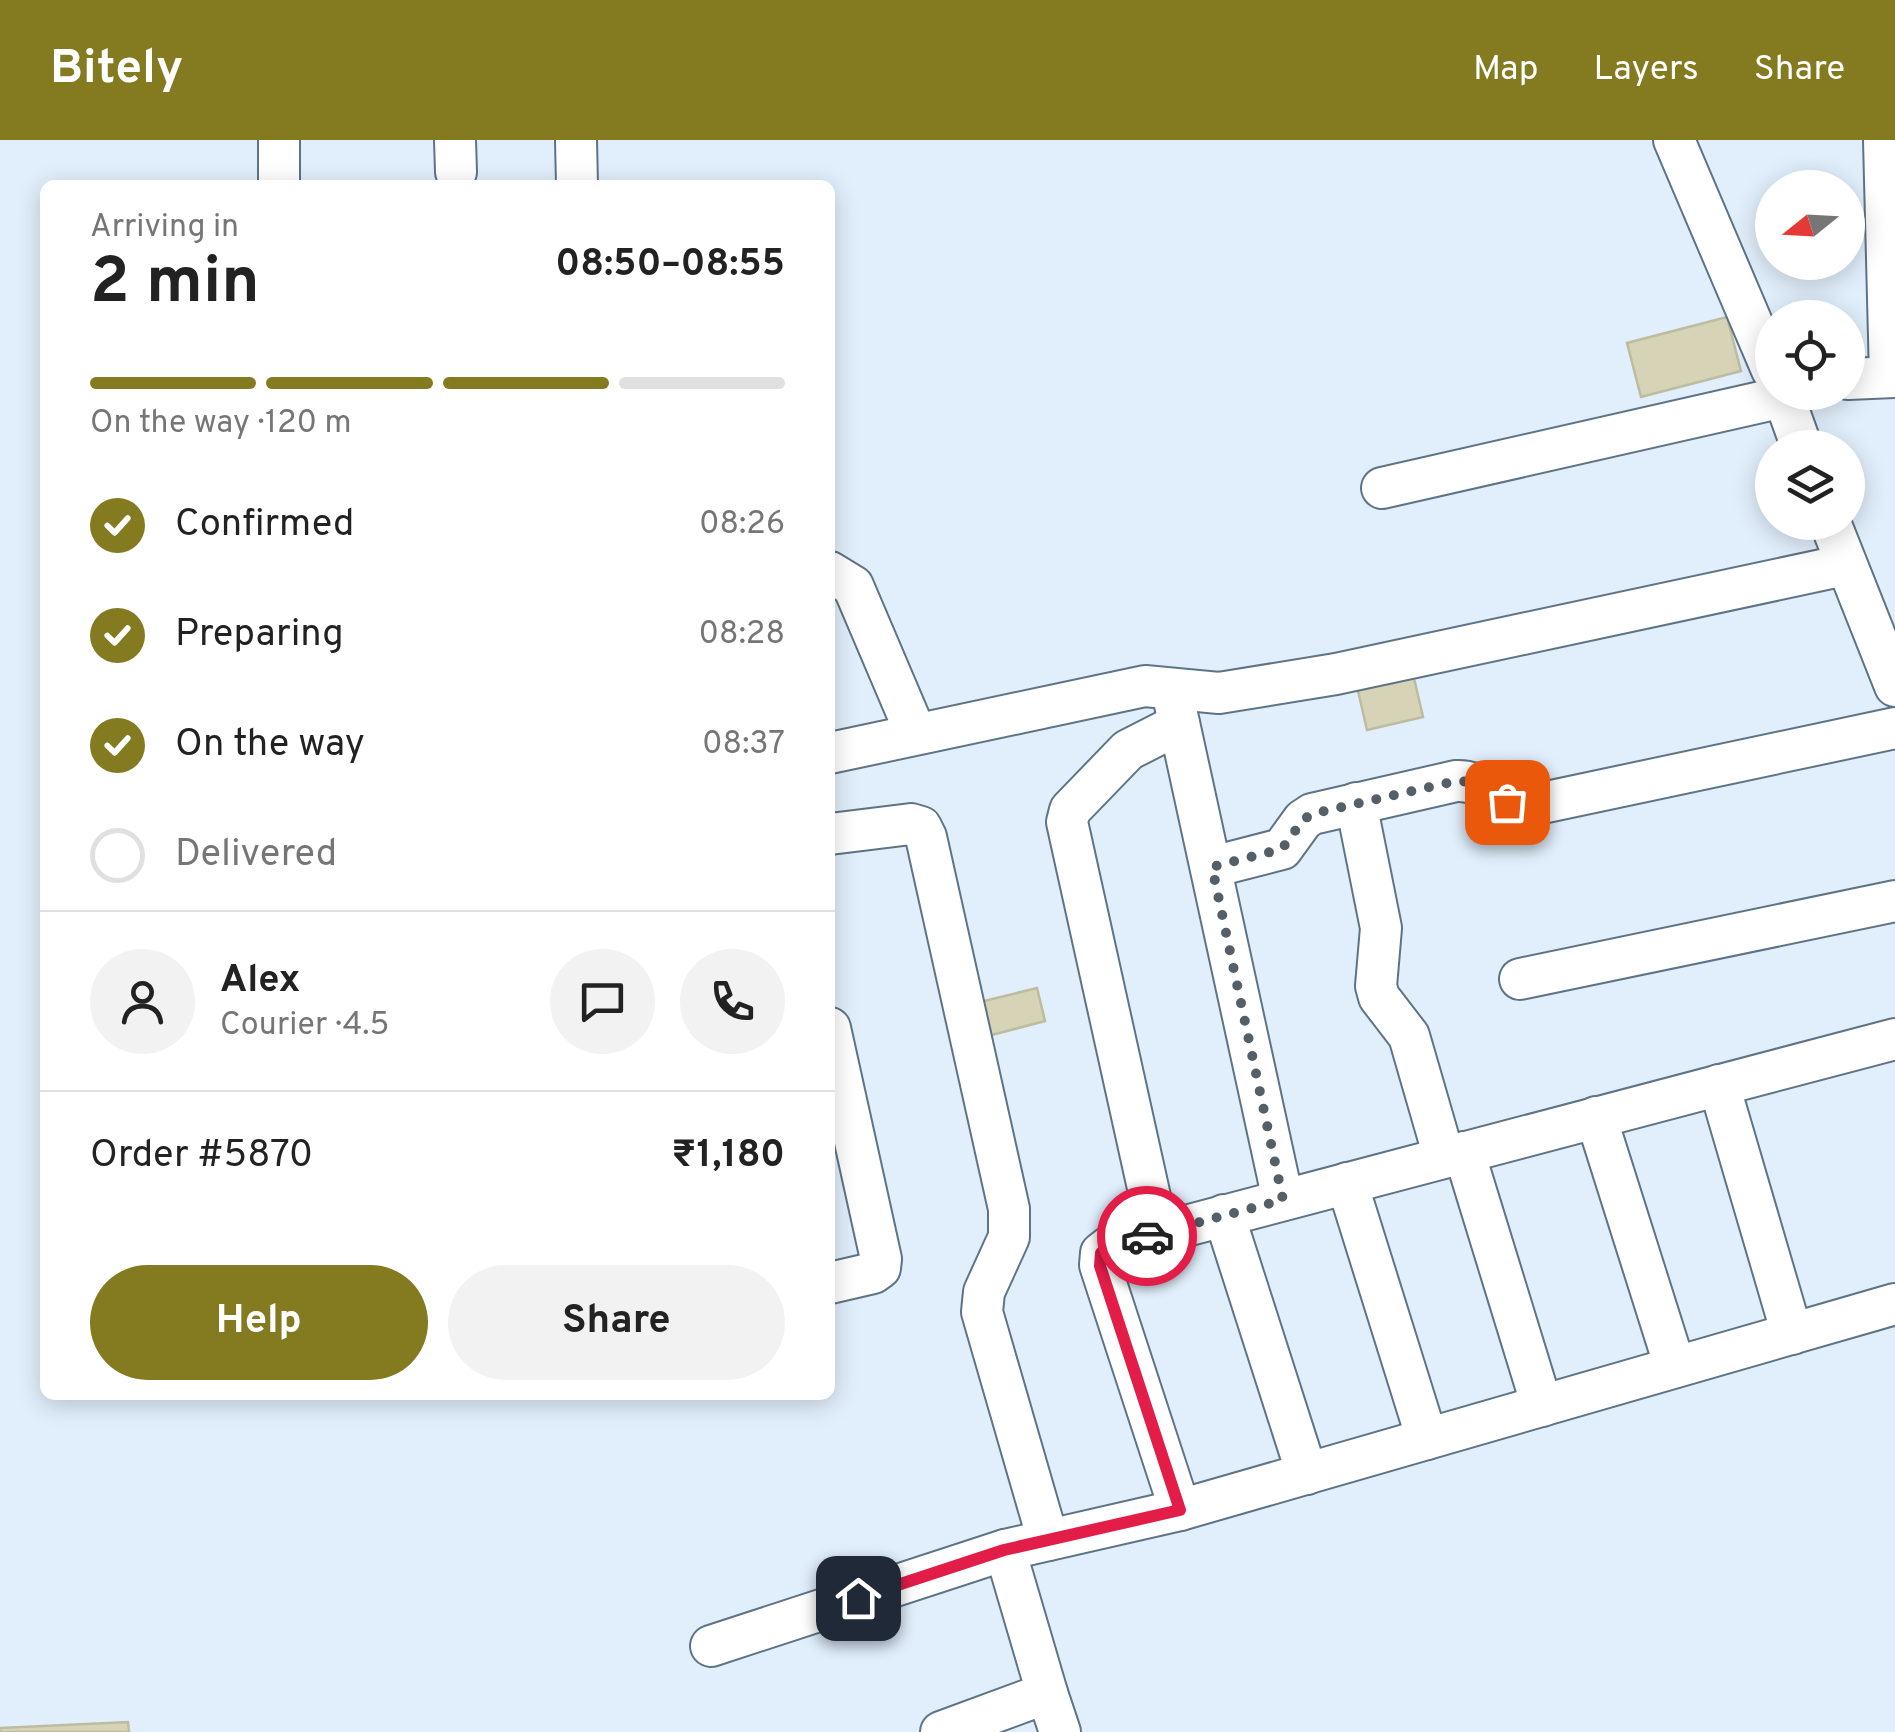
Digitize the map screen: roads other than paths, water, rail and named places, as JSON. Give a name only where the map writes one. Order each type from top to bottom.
[{"type":"street","points":[[279,140],[279,180]]},
{"type":"street","points":[[576,140],[577,180]]},
{"type":"street","points":[[1674,140],[1755,330]]},
{"type":"street","points":[[1865,378],[1893,377],[1884,140]]},
{"type":"street","points":[[1382,488],[1755,392]]},
{"type":"street","points":[[1836,540],[1895,686]]},
{"type":"street","points":[[1158,1233],[1067,822],[1070,810],[1128,750],[1175,706],[1218,693],[1336,674],[1845,566]]},
{"type":"street","points":[[835,575],[853,586],[916,734]]},
{"type":"street","points":[[835,752],[1145,686],[1175,706],[1283,1200]]},
{"type":"street","points":[[1212,867],[1282,849],[1312,814],[1465,780],[1518,806],[1528,806],[1895,728]]},
{"type":"street","points":[[1356,803],[1382,928],[1376,986],[1379,996],[1409,1036],[1542,1406]]},
{"type":"street","points":[[835,833],[910,824],[921,826],[926,837],[1008,1209],[1009,1237],[984,1292],[982,1312],[1048,1540]]},
{"type":"street","points":[[1520,979],[1895,901]]},
{"type":"street","points":[[1180,1510],[1100,1266],[1101,1253],[1110,1246],[1895,1038]]},
{"type":"street","points":[[835,1051],[881,1259],[880,1268],[873,1274],[835,1281]]},
{"type":"street","points":[[1719,1085],[1792,1334]]},
{"type":"street","points":[[1596,1118],[1676,1368]]},
{"type":"street","points":[[1348,1183],[1428,1439]]},
{"type":"street","points":[[1224,1215],[1307,1474]]},
{"type":"street","points":[[711,1646],[1004,1550],[1180,1510],[1895,1304]]},
{"type":"street","points":[[1004,1550],[1060,1732]]},
{"type":"street","points":[[941,1732],[1047,1693]]}]
